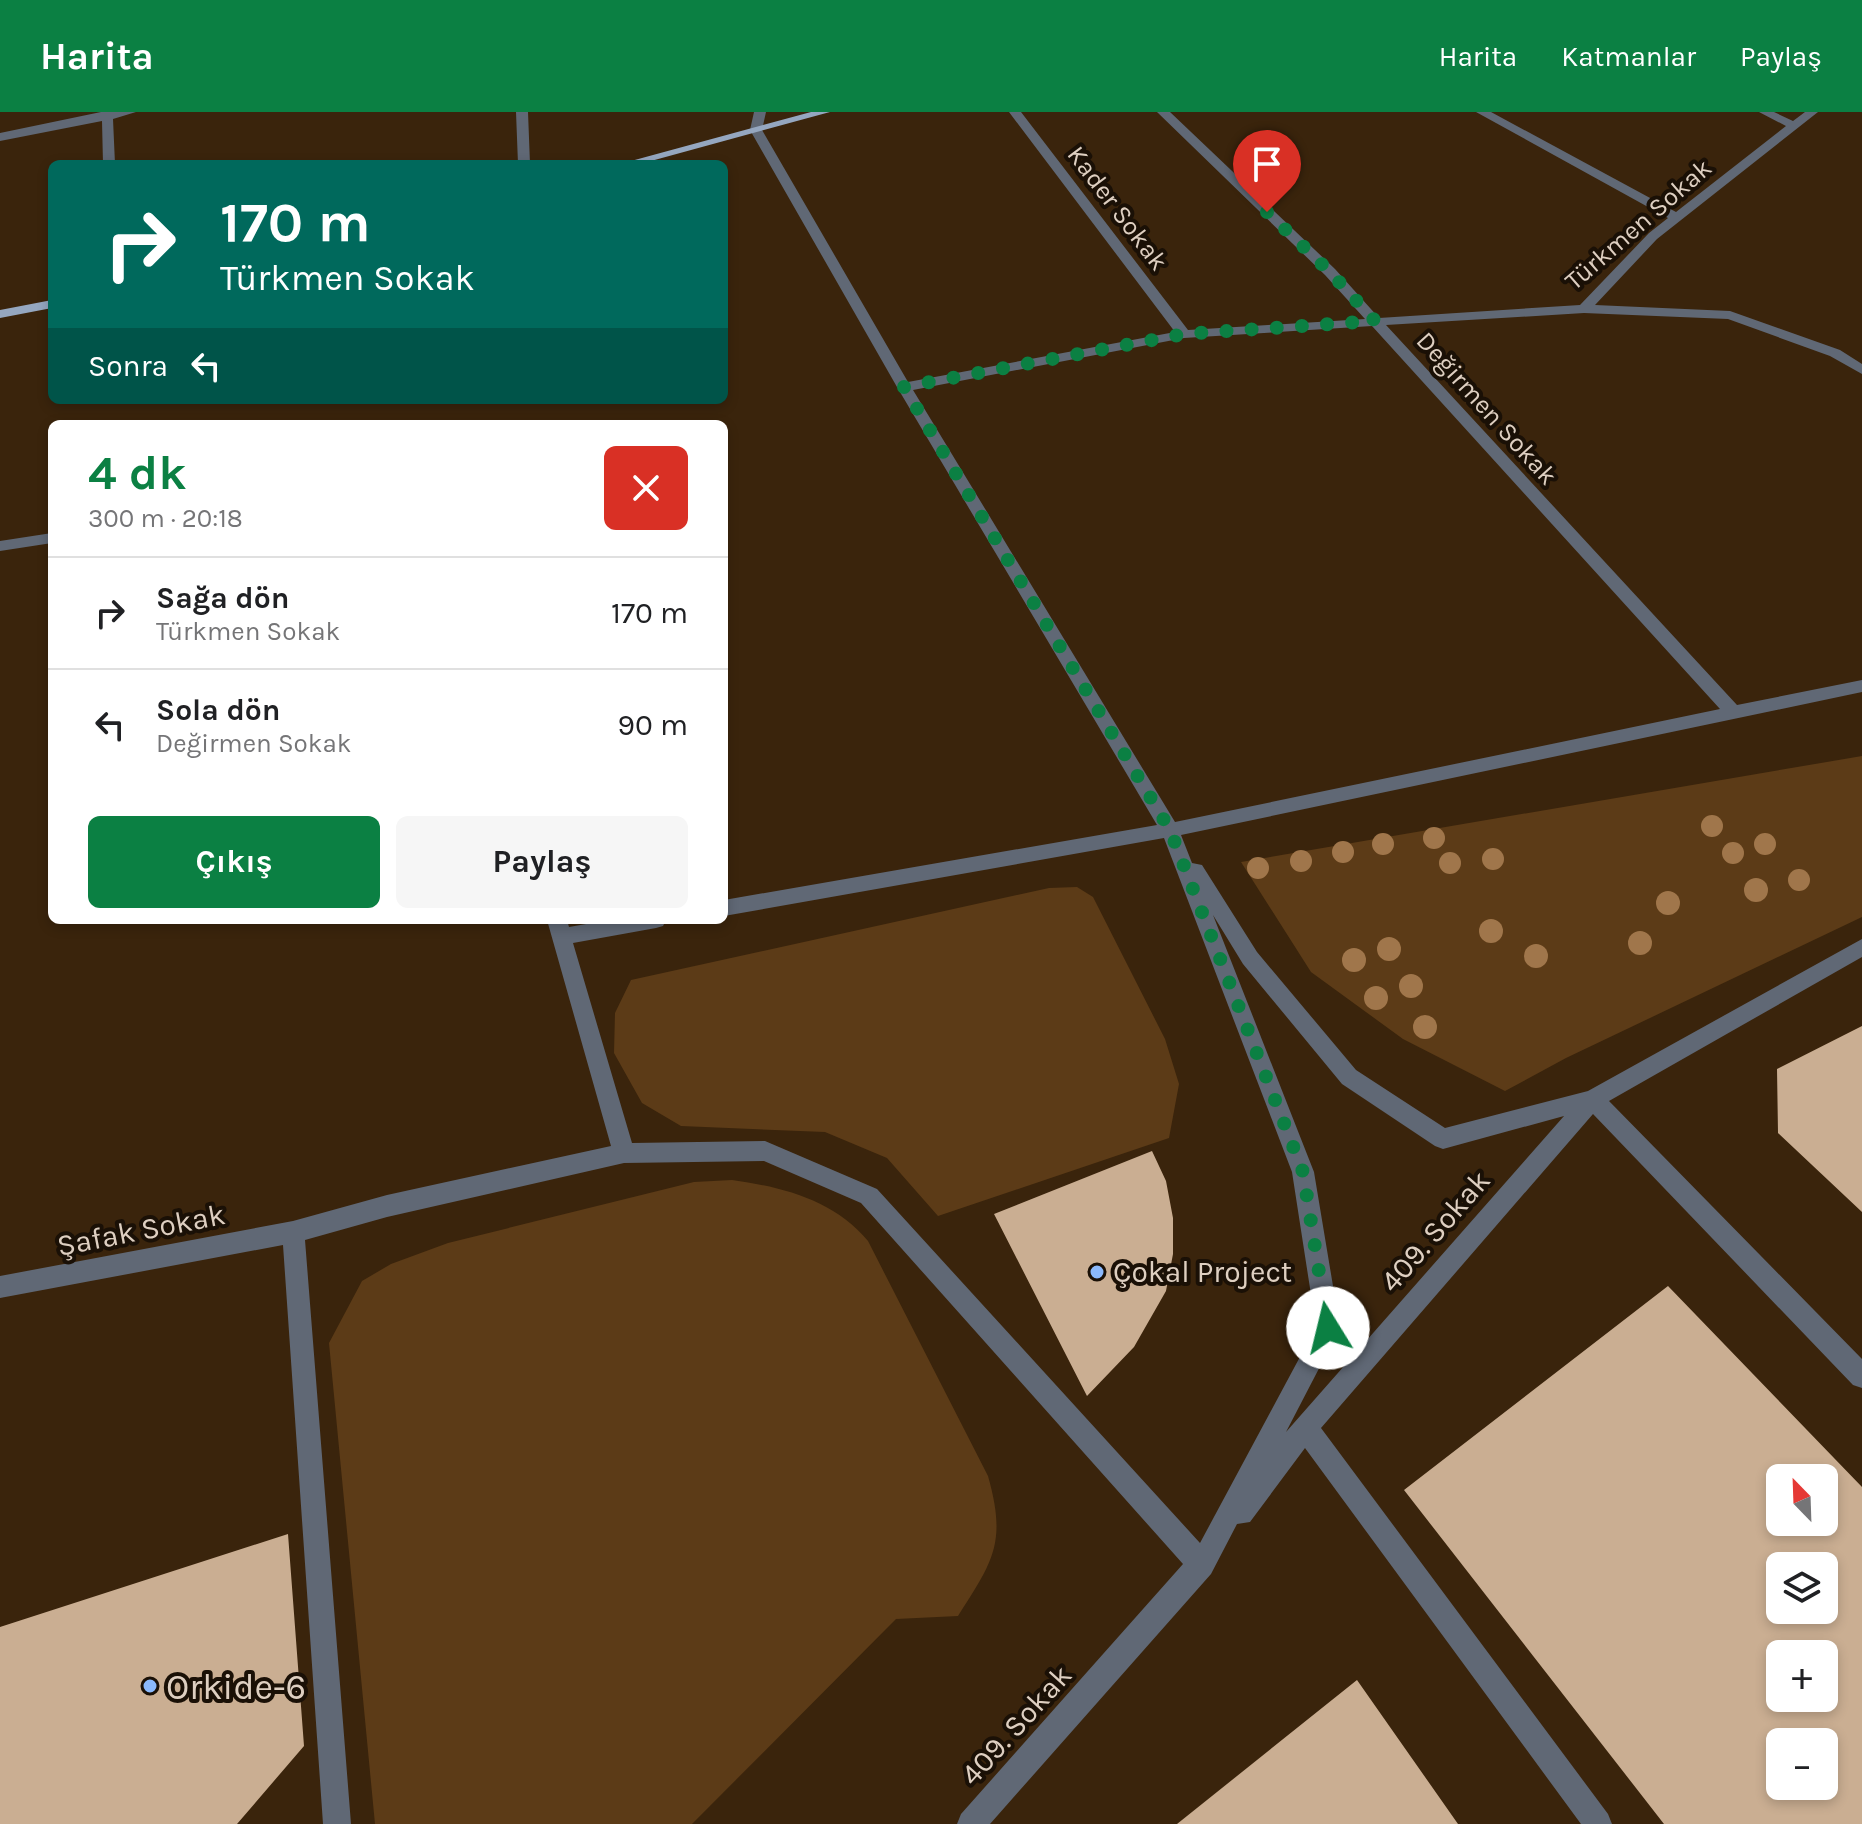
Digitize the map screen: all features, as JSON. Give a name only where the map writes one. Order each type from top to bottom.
[{"type":"main road","points":[[638,160],[758,121],[824,112]]},
{"type":"main road","points":[[0,314],[48,305]]},
{"type":"street","points":[[0,137],[130,112]]},
{"type":"street","points":[[522,112],[524,160]]},
{"type":"street","name":"Kader Sokak","points":[[1015,112],[1184,334]]},
{"type":"street","name":"Değirmen Sokak","points":[[1163,112],[1330,272],[1733,712]]},
{"type":"street","points":[[1482,112],[1677,218]]},
{"type":"street","points":[[1765,112],[1795,126]]},
{"type":"street","name":"Türkmen Sokak","points":[[904,387],[1184,334],[1584,309],[1653,236],[1812,112]]},
{"type":"street","points":[[107,114],[109,160]]},
{"type":"street","points":[[758,121],[904,387],[1170,830],[1250,958],[1349,1077],[1443,1139],[1593,1099],[1862,1376]]},
{"type":"street","points":[[1584,309],[1730,315],[1835,353],[1862,370]]},
{"type":"street","points":[[0,546],[48,539]]},
{"type":"street","points":[[728,907],[1170,830],[1862,686]]},
{"type":"street","points":[[1170,830],[1303,1172],[1328,1328],[1202,1565]]},
{"type":"street","points":[[608,924],[560,928],[624,1153]]},
{"type":"street","name":"409. Sokak","points":[[971,1824],[1202,1565],[1305,1427],[1593,1099],[1862,947]]},
{"type":"street","name":"Şafak Sokak","points":[[0,1287],[293,1232],[387,1206],[624,1153],[765,1151],[869,1196],[1202,1565]]},
{"type":"street","points":[[293,1232],[337,1824]]},
{"type":"street","points":[[1305,1427],[1598,1824]]},
{"type":"shaded area","points":[[1862,756],[1862,917],[1566,1058],[1505,1091],[1403,1039],[1311,972],[1241,862]]},
{"type":"shaded area","points":[[1077,887],[1093,897],[1165,1039],[1179,1084],[1169,1138],[938,1216],[887,1158],[825,1132],[681,1126],[642,1103],[614,1053],[615,1013],[631,980],[1049,888]]},
{"type":"shaded area","points":[[732,1180],[806,1198],[840,1215],[868,1241],[988,1476],[994,1499],[996,1535],[988,1565],[980,1580],[958,1616],[896,1619],[692,1824],[375,1824],[329,1343],[362,1281],[391,1264],[448,1243],[694,1182]]},
{"type":"building","points":[[1862,1026],[1862,1212],[1778,1133],[1777,1069]]},
{"type":"building","name":"Çokal Project","points":[[1152,1151],[1166,1181],[1173,1218],[1173,1254],[1166,1291],[1134,1347],[1087,1396],[994,1214]]},
{"type":"building","points":[[1668,1286],[1862,1487],[1862,1824],[1664,1824],[1404,1490]]},
{"type":"building","name":"Orkide-6","points":[[288,1534],[304,1746],[237,1824],[0,1824],[0,1627]]},
{"type":"building","points":[[1357,1680],[1458,1824],[1177,1824]]},
{"type":"place","name":"Çokal Project","points":[[1097,1272]]},
{"type":"place","name":"Orkide-6","points":[[150,1686]]},
{"type":"route","points":[[1267,212],[1330,272],[1375,321],[1184,334],[904,387],[1170,830],[1303,1172],[1328,1328]]}]
